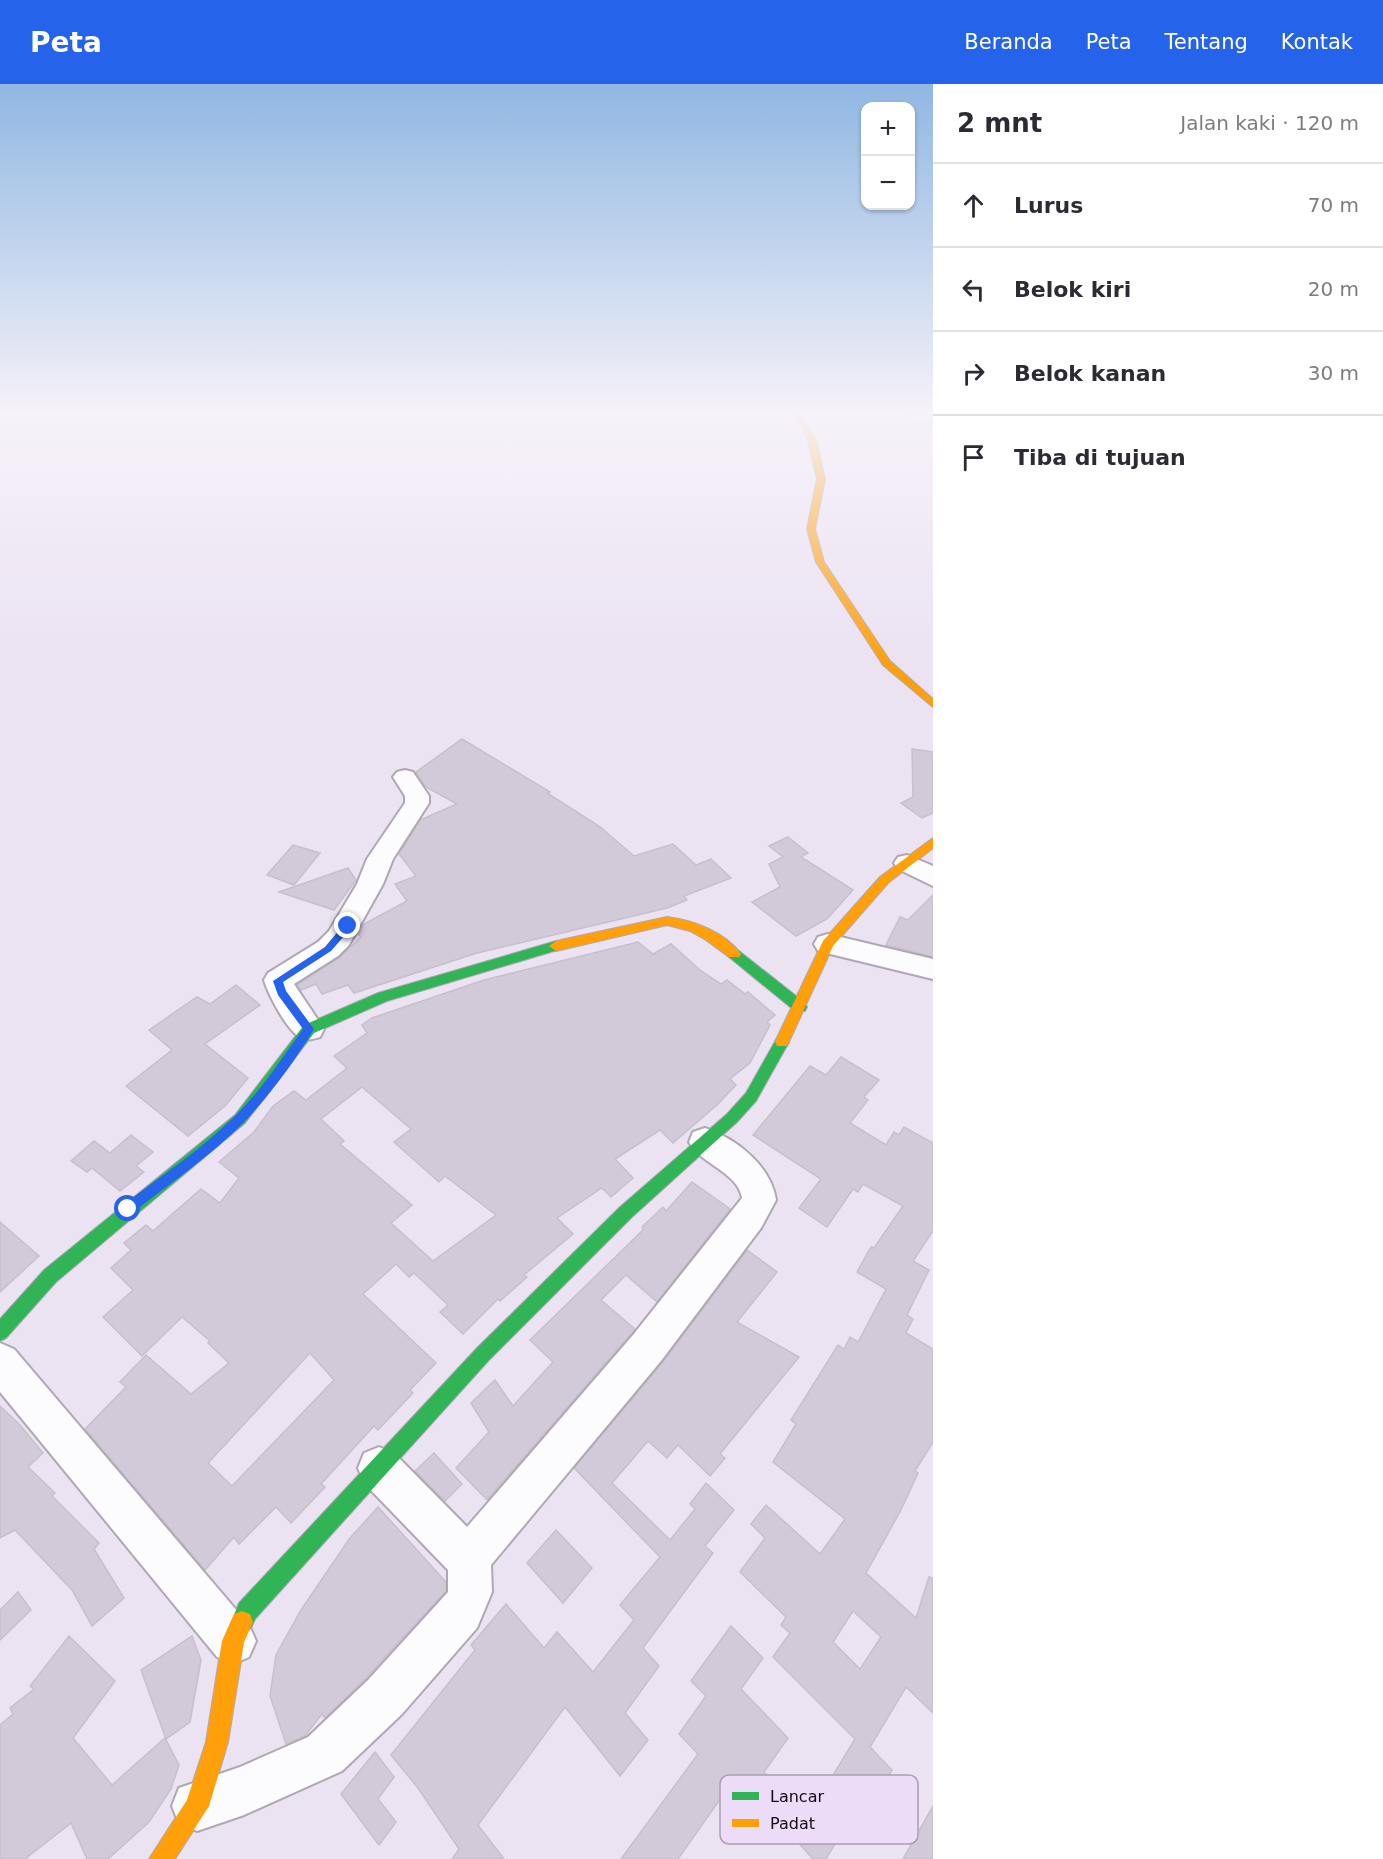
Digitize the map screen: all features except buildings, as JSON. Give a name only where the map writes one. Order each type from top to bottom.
[{"type":"street","points":[[817,499],[811,529],[820,562],[886,663],[933,704]]},
{"type":"street","points":[[309,1029],[282,993],[278,981],[328,949],[348,926],[380,859],[417,803],[417,796],[405,777]]},
{"type":"street","points":[[161,1859],[197,1806],[217,1742],[233,1641],[247,1611],[483,1354],[626,1212],[705,1142],[751,1097],[775,1057],[828,944],[873,891],[933,842]]},
{"type":"street","points":[[907,863],[933,877]]},
{"type":"street","points":[[0,1332],[50,1276],[128,1209],[240,1119],[309,1029],[383,997],[466,970],[572,942],[667,921],[685,923],[709,933],[800,1007]]},
{"type":"street","points":[[828,944],[933,969]]},
{"type":"street","points":[[468,1559],[647,1348],[688,1292],[749,1217],[759,1200],[757,1185],[746,1172],[705,1142]]},
{"type":"street","points":[[0,1362],[233,1641]]},
{"type":"street","points":[[197,1806],[244,1790],[325,1754],[385,1696],[461,1612],[470,1598],[473,1580],[468,1559],[379,1468]]},
{"type":"traffic: fast","points":[[0,1332],[50,1276],[240,1119],[309,1029],[383,997],[556,946]]},
{"type":"traffic: fast","points":[[734,954],[800,1007]]},
{"type":"traffic: fast","points":[[242,1622],[247,1611],[483,1354],[626,1212],[732,1118],[751,1097],[782,1042]]},
{"type":"traffic: slow","points":[[817,499],[811,529],[820,562],[886,663],[933,704]]},
{"type":"traffic: slow","points":[[782,1042],[828,944],[884,880],[933,842]]},
{"type":"traffic: slow","points":[[556,946],[667,921],[703,932],[734,954]]},
{"type":"traffic: slow","points":[[161,1859],[197,1806],[217,1742],[233,1641],[242,1622]]},
{"type":"route","points":[[128,1209],[211,1144],[240,1119],[258,1098],[309,1029],[282,993],[277,985],[278,981],[293,969],[328,949],[348,926]]}]
